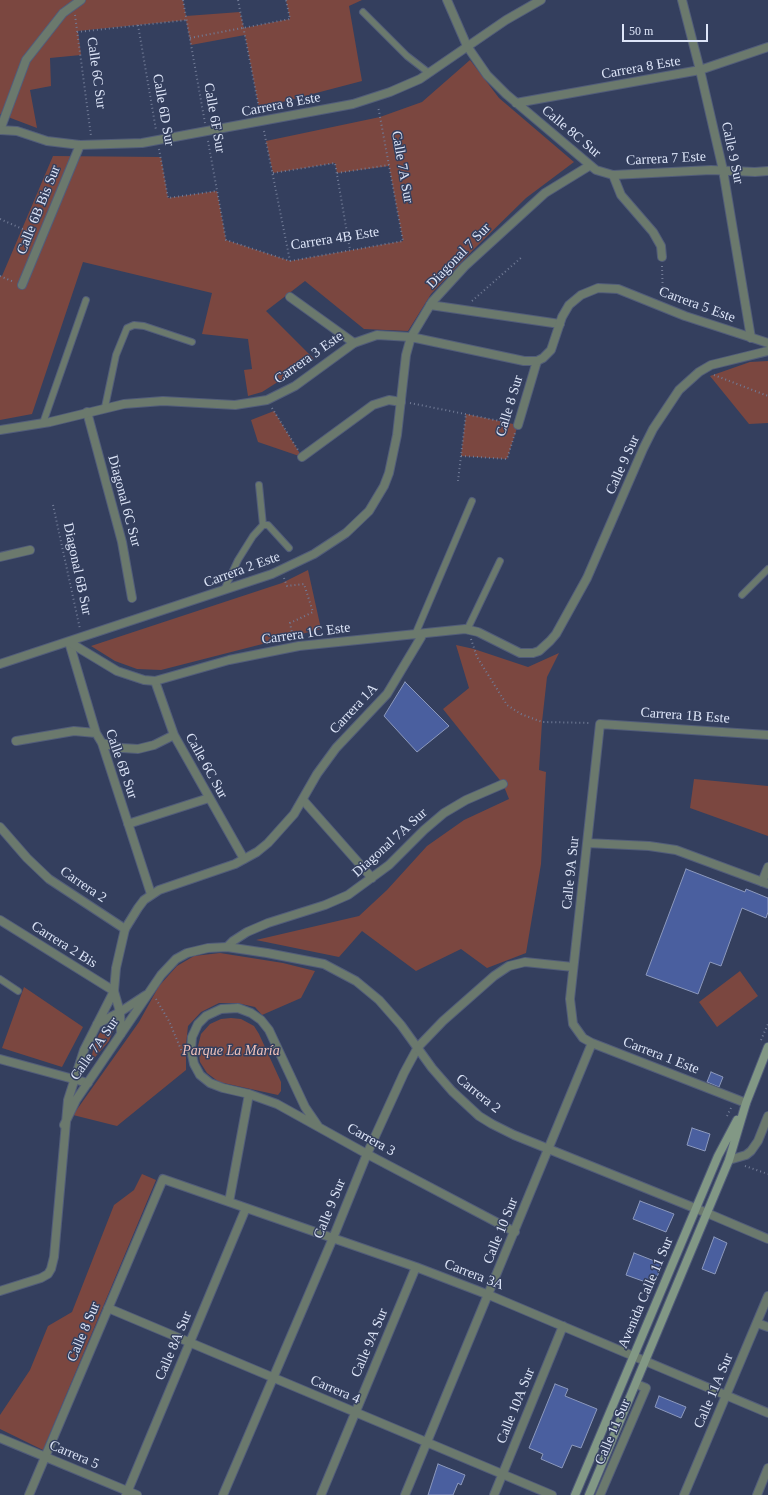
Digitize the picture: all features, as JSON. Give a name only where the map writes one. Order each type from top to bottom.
[{"type":"main road","name":"Avenida Calle 11 Sur","points":[[589,1495],[729,1160],[746,1103],[768,1047]]},
{"type":"main road","name":"Avenida Calle 11 Sur","points":[[575,1495],[718,1156],[746,1103]]},
{"type":"street","name":"Calle 8C Sur","points":[[447,0],[467,46],[487,74],[516,103],[559,138],[589,166],[601,172],[613,174]]},
{"type":"street","name":"Carrera 8 Este","points":[[0,130],[17,131],[47,140],[80,145],[158,142],[353,104],[407,85],[429,73],[506,20],[541,0]]},
{"type":"street","name":"Calle 9 Sur","points":[[682,0],[723,170],[751,338]]},
{"type":"street","points":[[0,130],[26,60],[63,13],[78,2]]},
{"type":"street","name":"Carrera 8 Este","points":[[516,103],[700,70],[768,47]]},
{"type":"street","name":"Calle 6B Bis Sur","points":[[22,285],[80,145]]},
{"type":"street","name":"Diagonal 7 Sur","points":[[401,402],[406,355],[411,338],[430,305],[465,266],[528,207],[556,185],[589,166]]},
{"type":"street","name":"Carrera 7 Este","points":[[613,174],[723,170],[755,172],[768,171]]},
{"type":"street","points":[[613,174],[621,195],[653,232],[661,246],[662,256]]},
{"type":"street","name":"Carrera 5 Este","points":[[537,361],[548,355],[551,350],[566,310],[581,295],[598,288],[618,289],[663,307],[768,343]]},
{"type":"street","points":[[290,297],[354,343]]},
{"type":"street","points":[[430,305],[560,324]]},
{"type":"street","name":"Carrera 3 Este","points":[[0,430],[43,423],[105,407],[143,402],[235,405],[267,400],[295,386],[354,343],[377,335],[411,338],[524,361],[537,361]]},
{"type":"street","name":"Calle 9 Sur","points":[[550,641],[587,578],[653,429],[679,390],[702,370],[725,360],[768,351]]},
{"type":"street","name":"Calle 8 Sur","points":[[518,425],[537,361]]},
{"type":"street","points":[[302,457],[373,405],[389,400],[401,402]]},
{"type":"street","name":"Carrera 2 Este","points":[[0,664],[224,590],[281,570],[314,554],[346,533],[369,511],[384,486],[389,473],[401,402]]},
{"type":"street","name":"Diagonal 6C Sur","points":[[87,412],[122,542],[132,598]]},
{"type":"street","points":[[0,557],[30,550]]},
{"type":"street","name":"Carrera 1C Este","points":[[69,642],[117,671],[144,680],[155,681],[229,660],[295,646],[468,630],[478,632],[520,653],[532,654],[539,651],[550,641]]},
{"type":"street","name":"Carrera 1A","points":[[151,894],[244,859],[257,852],[277,834],[302,800],[317,774],[336,748],[387,694],[419,635]]},
{"type":"street","name":"Calle 6B Sur","points":[[69,642],[96,733],[102,743],[151,894]]},
{"type":"street","name":"Calle 6C Sur","points":[[155,681],[174,735],[244,859]]},
{"type":"street","name":"Carrera 1B Este","points":[[600,724],[768,735]]},
{"type":"street","name":"Calle 9A Sur","points":[[573,1024],[570,999],[600,724]]},
{"type":"street","points":[[16,741],[74,731],[96,733]]},
{"type":"street","points":[[102,743],[122,748],[138,749],[154,745],[174,735]]},
{"type":"street","name":"Diagonal 7A Sur","points":[[227,947],[247,932],[342,898],[359,888],[444,813],[466,800],[503,784]]},
{"type":"street","points":[[128,824],[209,798]]},
{"type":"street","points":[[302,800],[372,878]]},
{"type":"street","name":"Carrera 2","points":[[0,827],[27,858],[49,879],[125,929]]},
{"type":"street","points":[[587,843],[649,846],[676,850],[765,883],[768,867]]},
{"type":"street","points":[[97,1024],[114,991],[118,955],[125,929],[138,908],[151,894]]},
{"type":"street","name":"Carrera 2 Bis","points":[[0,920],[114,991]]},
{"type":"street","name":"Carrera 2","points":[[227,947],[312,960],[336,969],[356,981],[379,1000],[418,1047],[442,1081],[479,1116],[514,1135],[696,1208],[768,1239]]},
{"type":"street","name":"Calle 7A Sur","points":[[64,1125],[71,1108],[88,1082],[169,965],[176,959],[198,950],[227,947]]},
{"type":"street","name":"Calle 9 Sur","points":[[223,1495],[333,1238],[366,1154],[404,1073],[418,1047],[443,1021],[494,976],[509,966],[525,962],[574,967]]},
{"type":"street","points":[[114,991],[120,1012],[121,1035]]},
{"type":"street","name":"Calle 7A Sur","points":[[0,1291],[41,1278],[51,1269],[54,1257],[64,1125],[68,1100],[84,1050],[97,1024],[120,1012],[151,991]]},
{"type":"street","points":[[194,1064],[191,1050],[192,1037],[198,1024],[206,1016],[221,1009],[238,1008],[251,1013],[261,1020],[269,1030],[296,1090],[318,1126]]},
{"type":"street","name":"Carrera 1 Este","points":[[573,1024],[583,1038],[592,1043],[746,1103]]},
{"type":"street","name":"Calle 10 Sur","points":[[405,1495],[592,1043]]},
{"type":"street","points":[[0,1058],[88,1082]]},
{"type":"street","name":"Carrera 3","points":[[194,1064],[200,1075],[210,1083],[277,1104],[366,1154],[515,1232]]},
{"type":"street","points":[[230,1202],[249,1094]]},
{"type":"street","points":[[729,1160],[746,1155],[751,1151],[758,1141],[768,1116]]},
{"type":"street","name":"Calle 8 Sur","points":[[29,1495],[163,1179]]},
{"type":"street","name":"Carrera 3A","points":[[163,1179],[416,1267],[489,1295],[768,1413]]},
{"type":"street","name":"Calle 8A Sur","points":[[127,1493],[246,1208]]},
{"type":"street","name":"Calle 9A Sur","points":[[321,1495],[416,1267]]},
{"type":"street","name":"Calle 11A Sur","points":[[684,1495],[768,1296]]},
{"type":"street","name":"Carrera 4","points":[[108,1308],[552,1495]]},
{"type":"street","points":[[757,1323],[768,1327]]},
{"type":"street","name":"Calle 10A Sur","points":[[494,1495],[563,1326]]},
{"type":"street","name":"Calle 11 Sur","points":[[600,1495],[646,1388],[636,1384]]},
{"type":"street","name":"Carrera 5","points":[[0,1438],[127,1493],[137,1495]]},
{"type":"street","points":[[757,1495],[768,1468]]},
{"type":"lane","points":[[363,12],[407,56],[429,73]]},
{"type":"lane","points":[[43,423],[86,300]]},
{"type":"lane","points":[[105,407],[116,355],[127,328],[134,325],[144,326],[192,342]]},
{"type":"lane","points":[[224,590],[238,560],[253,536],[263,525],[259,485]]},
{"type":"lane","points":[[419,635],[472,501]]},
{"type":"lane","points":[[263,525],[268,525],[289,548]]},
{"type":"lane","points":[[468,630],[500,561]]},
{"type":"lane","points":[[742,595],[768,569]]},
{"type":"lane","points":[[0,979],[18,991]]},
{"type":"path","name":"Calle 6F Sur","points":[[183,0],[226,240]]},
{"type":"path","points":[[190,38],[290,19],[286,0]]},
{"type":"path","name":"Calle 6C Sur","points":[[78,2],[78,32],[93,145]]},
{"type":"path","points":[[78,32],[186,20]]},
{"type":"path","name":"Calle 6D Sur","points":[[138,25],[168,198],[217,191]]},
{"type":"path","name":"Calle 7A Sur","points":[[376,97],[403,241]]},
{"type":"path","points":[[272,173],[335,164],[350,250]]},
{"type":"path","points":[[337,173],[389,165]]},
{"type":"path","points":[[0,218],[42,237]]},
{"type":"path","name":"Carrera 4B Este","points":[[226,240],[290,261],[403,241]]},
{"type":"path","points":[[462,310],[523,256]]},
{"type":"path","points":[[662,256],[663,307]]},
{"type":"path","points":[[0,276],[22,285]]},
{"type":"path","points":[[702,370],[768,396]]},
{"type":"path","points":[[267,400],[302,457]]},
{"type":"path","points":[[401,402],[518,425]]},
{"type":"path","points":[[458,481],[466,414]]},
{"type":"path","name":"Calle 8 Sur","points":[[461,456],[507,459],[518,425]]},
{"type":"path","name":"Diagonal 6B Sur","points":[[53,505],[82,638]]},
{"type":"path","points":[[281,570],[287,586],[304,584],[313,612],[290,623],[295,646]]},
{"type":"path","points":[[468,630],[477,657],[507,705],[521,714],[542,722],[600,724]]},
{"type":"path","points":[[151,991],[169,1021],[180,1050],[194,1064]]},
{"type":"path","points":[[729,1160],[768,1174]]},
{"type":"green space","points":[[0,0],[183,0],[186,16],[240,12],[244,28],[290,19],[286,0],[362,0],[349,6],[362,81],[259,108],[245,35],[191,45],[186,20],[78,31],[81,55],[50,58],[51,86],[30,90],[37,128],[0,114]]},
{"type":"green space","points":[[470,60],[499,98],[574,162],[526,198],[472,251],[431,294],[408,331],[364,329],[305,281],[266,311],[314,359],[262,392],[248,396],[244,370],[252,369],[248,339],[202,334],[212,293],[83,262],[32,414],[0,420],[0,276],[2,276],[53,156],[161,157],[168,198],[217,191],[226,240],[290,261],[403,241],[389,166],[337,173],[335,163],[273,173],[266,141],[380,117],[422,102]]},
{"type":"green space","points":[[768,361],[768,423],[749,424],[710,376],[750,362]]},
{"type":"green space","points":[[274,411],[302,457],[258,442],[251,420]]},
{"type":"green space","points":[[466,414],[518,425],[507,459],[461,456]]},
{"type":"green space","points":[[308,570],[321,629],[161,670],[137,669],[115,661],[91,646],[282,583]]},
{"type":"green space","points":[[456,645],[474,649],[528,667],[559,653],[547,677],[542,722],[539,770],[546,772],[541,864],[526,953],[487,968],[461,949],[416,971],[362,931],[339,957],[256,940],[359,916],[387,890],[427,846],[464,820],[509,799],[503,784],[443,709],[469,688]]},
{"type":"green space","points":[[694,779],[768,786],[768,836],[690,808]]},
{"type":"green space","points":[[220,953],[283,963],[315,971],[301,998],[262,1015],[255,1007],[237,1003],[219,1003],[201,1012],[188,1026],[186,1070],[117,1126],[73,1115],[139,1022],[159,986],[177,966],[194,956]]},
{"type":"green space","points":[[740,971],[758,996],[717,1027],[699,1002]]},
{"type":"green space","points":[[24,987],[83,1027],[62,1067],[2,1048]]},
{"type":"green space","points":[[118,1018],[109,1041],[90,1063],[94,1046],[99,1034],[111,1022]]},
{"type":"green space","name":"Parque La María","points":[[221,1019],[241,1019],[254,1026],[259,1034],[281,1082],[281,1091],[278,1095],[219,1082],[207,1073],[200,1062],[198,1046],[201,1034],[210,1024]]},
{"type":"green space","points":[[142,1174],[156,1180],[43,1450],[0,1429],[0,1415],[30,1370],[48,1326],[72,1312],[114,1205],[134,1190]]},
{"type":"building","points":[[405,682],[449,726],[417,752],[384,716]]},
{"type":"building","points":[[686,869],[745,892],[746,889],[768,898],[768,912],[766,918],[742,908],[721,966],[710,962],[698,994],[646,975]]},
{"type":"building","points":[[711,1072],[723,1077],[719,1087],[707,1082]]},
{"type":"building","points":[[692,1128],[710,1134],[705,1151],[687,1145]]},
{"type":"building","points":[[640,1201],[674,1214],[666,1232],[633,1219]]},
{"type":"building","points":[[714,1237],[727,1243],[715,1274],[702,1269]]},
{"type":"building","points":[[634,1253],[662,1264],[654,1285],[626,1275]]},
{"type":"building","points":[[555,1384],[568,1389],[565,1396],[597,1409],[581,1448],[572,1445],[562,1468],[541,1459],[543,1454],[529,1448]]},
{"type":"building","points":[[659,1396],[686,1407],[681,1418],[655,1407]]},
{"type":"building","points":[[438,1464],[465,1475],[461,1485],[458,1483],[453,1495],[428,1495]]}]
